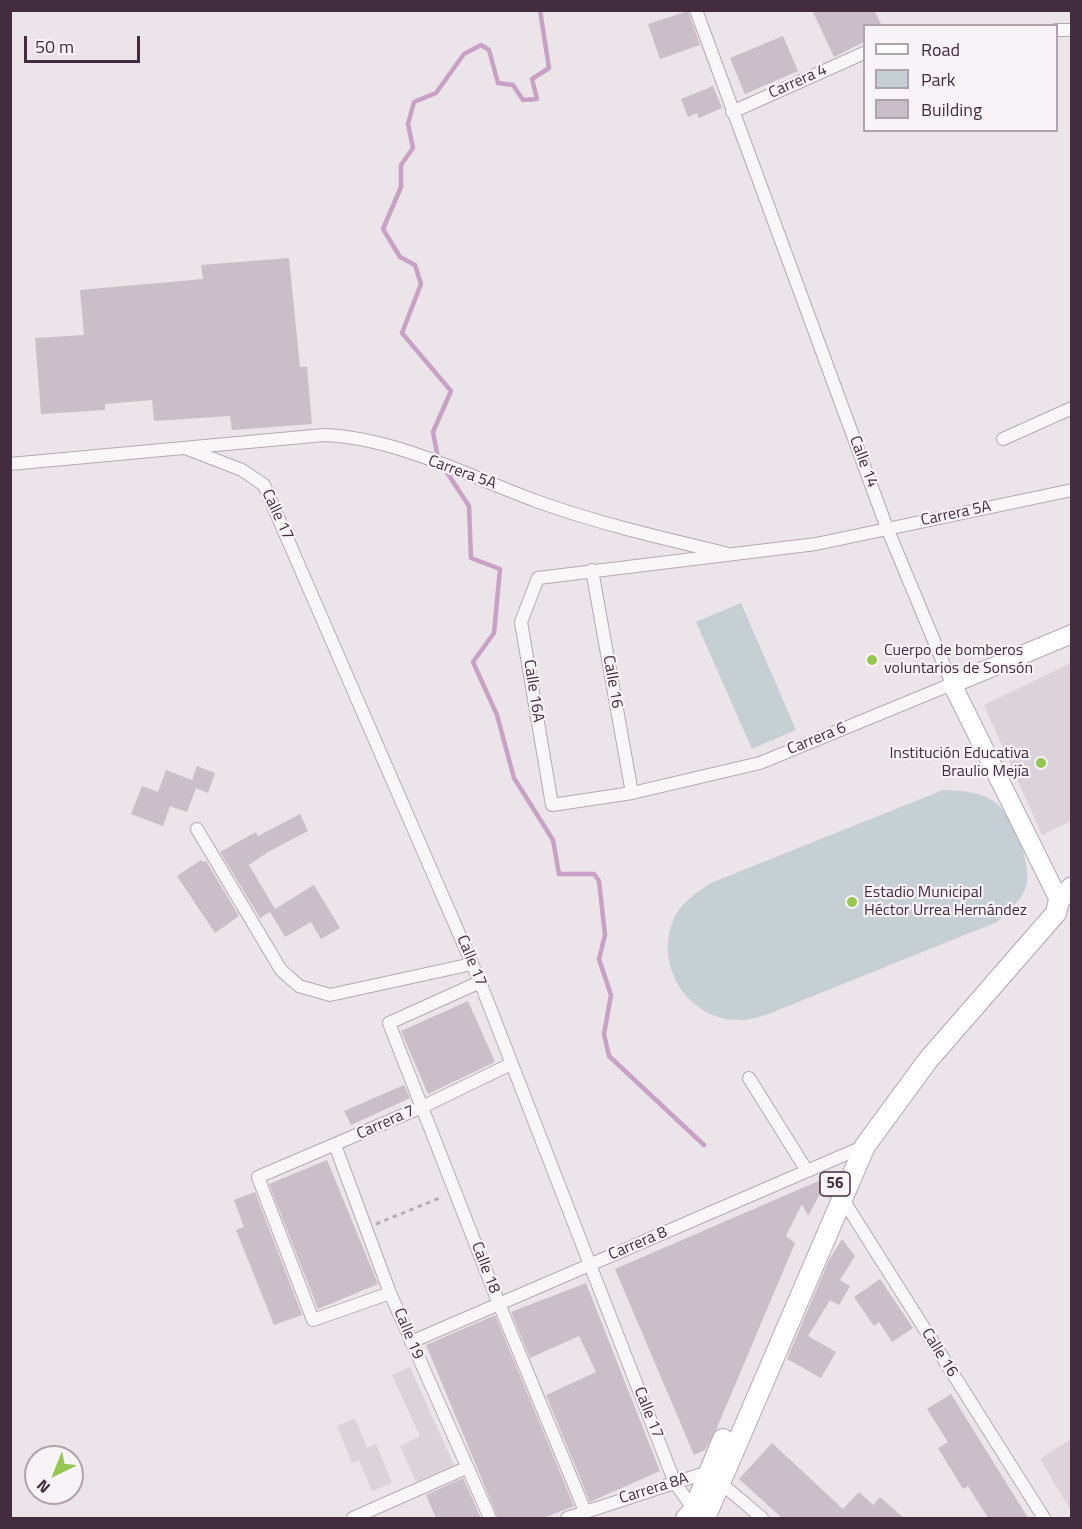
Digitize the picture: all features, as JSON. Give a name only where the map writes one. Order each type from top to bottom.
[{"type":"main road","name":"Carrera 6","points":[[952,684],[1071,634]]},
{"type":"main road","name":"Calle 14","points":[[952,684],[1065,893]]},
{"type":"main road","name":"56","points":[[697,1517],[867,1120],[919,1053],[1047,903],[1065,893]]},
{"type":"street","name":"Calle 14","points":[[696,10],[887,528],[952,684]]},
{"type":"street","name":"Carrera 4","points":[[732,112],[863,53]]},
{"type":"street","points":[[1003,439],[1071,408]]},
{"type":"street","name":"Carrera 5A","points":[[10,464],[324,435],[354,437],[454,469],[588,519],[734,555]]},
{"type":"street","name":"Calle 17","points":[[185,448],[242,471],[264,485],[480,982],[675,1483],[697,1517]]},
{"type":"street","name":"Carrera 5A","points":[[538,578],[816,544],[1071,490]]},
{"type":"street","name":"Calle 16","points":[[592,570],[632,793]]},
{"type":"street","name":"Calle 16A","points":[[538,578],[521,622],[552,806]]},
{"type":"street","name":"Carrera 6","points":[[552,806],[632,793],[760,763],[952,684]]},
{"type":"street","points":[[197,829],[281,970],[299,986],[330,994],[472,964]]},
{"type":"street","name":"Calle 18","points":[[480,982],[389,1023],[499,1304],[585,1511]]},
{"type":"street","name":"Carrera 7","points":[[390,1293],[313,1320],[258,1177],[422,1107],[511,1064]]},
{"type":"street","points":[[749,1078],[807,1171]]},
{"type":"street","name":"Calle 19","points":[[335,1145],[390,1293],[490,1518]]},
{"type":"street","name":"Carrera 8","points":[[411,1342],[856,1149]]},
{"type":"street","name":"Calle 16","points":[[837,1194],[1044,1518]]},
{"type":"street","points":[[354,1518],[466,1468]]},
{"type":"street","points":[[714,1476],[762,1518]]},
{"type":"street","name":"Carrera 8A","points":[[567,1518],[675,1483],[714,1476]]},
{"type":"path","points":[[366,1228],[455,1192]]},
{"type":"shaded area","name":"Institución Educativa Braulio Mejía","points":[[1071,663],[1071,821],[1042,835],[984,705]]},
{"type":"shaded area","points":[[410,1367],[454,1465],[416,1482],[400,1446],[420,1436],[392,1375]]},
{"type":"shaded area","points":[[355,1418],[367,1448],[376,1444],[392,1483],[372,1491],[359,1460],[352,1463],[337,1426]]},
{"type":"shaded area","points":[[1071,1439],[1071,1511],[1040,1459]]},
{"type":"green space","points":[[741,603],[796,730],[752,749],[696,622]]},
{"type":"green space","name":"Estadio Municipal Héctor Urrea Hernández","points":[[943,790],[974,793],[992,800],[1007,816],[1019,840],[1026,866],[1026,887],[1017,902],[997,922],[766,1015],[738,1020],[720,1018],[704,1011],[691,1001],[672,972],[668,955],[668,938],[676,915],[694,895],[711,883]]},
{"type":"building","points":[[812,10],[874,10],[881,24],[863,24],[863,42],[834,57]]},
{"type":"building","points":[[688,11],[700,45],[660,59],[648,24]]},
{"type":"building","points":[[783,36],[798,71],[745,94],[730,58]]},
{"type":"building","points":[[713,86],[722,108],[699,118],[697,113],[688,117],[681,99]]},
{"type":"building","points":[[289,258],[300,367],[307,367],[312,424],[232,430],[230,416],[154,421],[152,400],[105,404],[105,410],[41,414],[35,338],[84,335],[80,290],[203,279],[201,265]]},
{"type":"building","points":[[197,766],[215,773],[208,793],[196,788],[187,812],[170,806],[163,826],[131,814],[142,786],[158,792],[166,770],[192,780]]},
{"type":"building","points":[[300,814],[308,831],[249,865],[275,909],[260,918],[220,852],[256,832],[258,836]]},
{"type":"building","points":[[201,860],[206,861],[239,916],[215,933],[177,876]]},
{"type":"building","points":[[314,885],[340,928],[321,939],[311,922],[285,937],[270,912]]},
{"type":"building","points":[[468,1001],[495,1062],[428,1094],[401,1031]]},
{"type":"building","points":[[404,1085],[410,1098],[351,1125],[344,1111]]},
{"type":"building","points":[[327,1160],[378,1284],[318,1309],[269,1184]]},
{"type":"building","points":[[830,1176],[808,1216],[802,1204],[786,1236],[795,1243],[716,1430],[705,1450],[694,1455],[615,1269]]},
{"type":"building","points":[[255,1192],[302,1315],[274,1325],[236,1230],[244,1227],[234,1200]]},
{"type":"building","points":[[842,1239],[855,1256],[840,1280],[850,1286],[839,1305],[830,1300],[808,1336],[836,1352],[821,1378],[787,1359],[829,1260]]},
{"type":"building","points":[[880,1279],[913,1328],[892,1342],[879,1322],[874,1326],[854,1297]]},
{"type":"building","points":[[586,1283],[660,1471],[590,1502],[546,1395],[596,1372],[579,1336],[530,1358],[511,1312]]},
{"type":"building","points":[[495,1315],[574,1506],[544,1518],[498,1518],[426,1345]]},
{"type":"building","points":[[951,1394],[1028,1518],[988,1518],[968,1486],[963,1489],[938,1448],[948,1442],[927,1409]]},
{"type":"building","points":[[772,1443],[843,1509],[859,1492],[873,1505],[880,1497],[904,1518],[782,1518],[739,1479]]},
{"type":"building","points":[[463,1478],[481,1518],[436,1518],[426,1495]]},
{"type":"waterway","points":[[438,458],[433,432],[451,391],[402,333],[421,284],[415,265],[400,257],[383,229],[401,187],[401,165],[413,148],[408,124],[414,102],[436,93],[464,54],[481,45],[489,50],[498,83],[513,85],[523,100],[537,99],[532,79],[549,68],[540,10]]},
{"type":"waterway","points":[[444,468],[469,506],[471,558],[500,569],[494,633],[473,662],[497,715],[514,778],[553,840],[559,874],[594,874],[599,881],[605,935],[599,959],[611,995],[604,1034],[609,1056],[704,1145]]},
{"type":"place","name":"Cuerpo de bomberos voluntarios de Sonsón","points":[[872,660]]},
{"type":"place","name":"Institución Educativa Braulio Mejía","points":[[1041,763]]},
{"type":"place","name":"Estadio Municipal Héctor Urrea Hernández","points":[[852,902]]}]
